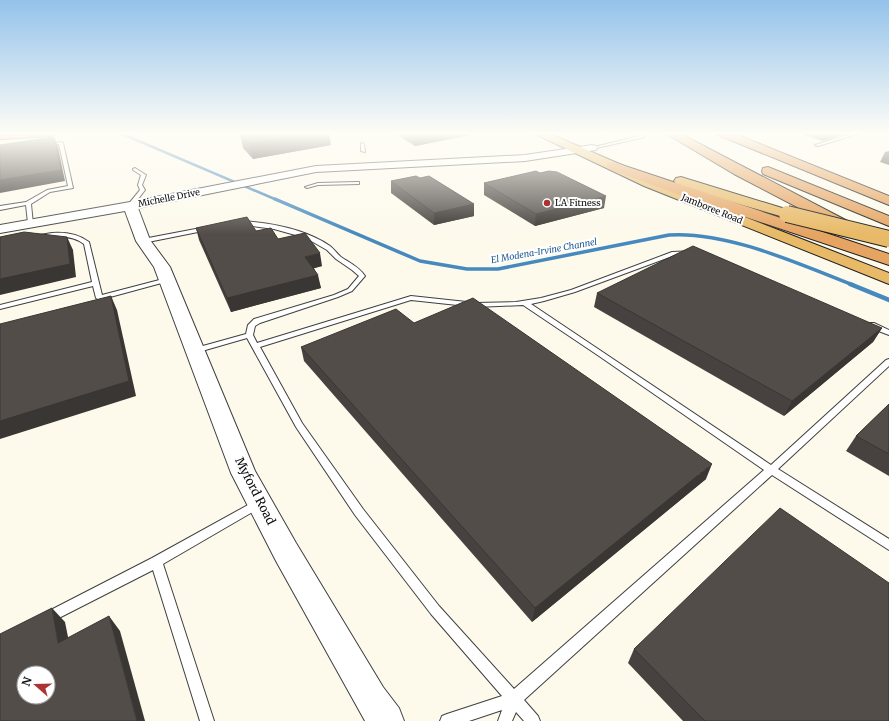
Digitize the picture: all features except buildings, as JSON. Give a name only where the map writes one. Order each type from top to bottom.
[{"type":"highway","name":"Jamboree Road","points":[[614,167],[709,208],[889,279]]},
{"type":"highway","points":[[615,167],[889,260]]},
{"type":"highway","name":"Jamboree Road","points":[[646,167],[706,190],[787,214],[889,239]]},
{"type":"highway","points":[[730,167],[889,248]]},
{"type":"highway","points":[[759,167],[889,221]]},
{"type":"highway","points":[[805,167],[889,201]]},
{"type":"highway","points":[[816,167],[889,193]]},
{"type":"street","name":"Michelle Drive","points":[[0,229],[130,206],[316,169],[361,167]]},
{"type":"street","name":"Myford Road","points":[[130,206],[143,242],[162,267],[242,472],[359,679],[386,721]]},
{"type":"lane","points":[[0,208],[28,203],[49,191],[71,187],[66,167]]},
{"type":"lane","points":[[130,206],[143,190],[140,185],[144,175],[135,169]]},
{"type":"lane","points":[[307,187],[318,184],[357,183]]},
{"type":"lane","points":[[28,203],[31,223]]},
{"type":"lane","points":[[235,224],[256,224],[305,237],[327,247],[339,259],[358,270],[362,276],[350,290],[336,296],[257,321],[252,325],[249,335],[299,425],[359,512],[435,610],[534,721]]},
{"type":"lane","points":[[143,242],[214,228]]},
{"type":"lane","points":[[34,238],[48,235],[69,234],[80,237],[87,243],[96,283],[96,299],[167,280]]},
{"type":"lane","points":[[256,346],[411,298],[476,306],[525,303],[542,300],[573,291],[674,253],[701,253]]},
{"type":"lane","points":[[0,307],[96,283]]},
{"type":"lane","points":[[525,303],[771,470],[889,545]]},
{"type":"lane","points":[[867,324],[889,333]]},
{"type":"lane","points":[[194,351],[249,335]]},
{"type":"lane","points":[[447,721],[514,699],[771,470],[889,362]]},
{"type":"lane","points":[[35,624],[156,562],[260,503]]},
{"type":"lane","points":[[156,562],[207,721]]},
{"type":"lane","points":[[505,721],[514,699]]},
{"type":"waterway","name":"El Modena-Irvine Channel","points":[[199,167],[277,200]]},
{"type":"waterway","name":"El Modena-Irvine Channel","points":[[275,199],[420,261],[467,269],[498,269],[669,235],[691,235],[715,238],[762,251],[853,285]]},
{"type":"waterway","name":"El Modena-Irvine Channel","points":[[850,284],[889,300]]},
{"type":"place","name":"LA Fitness","points":[[547,203]]}]
